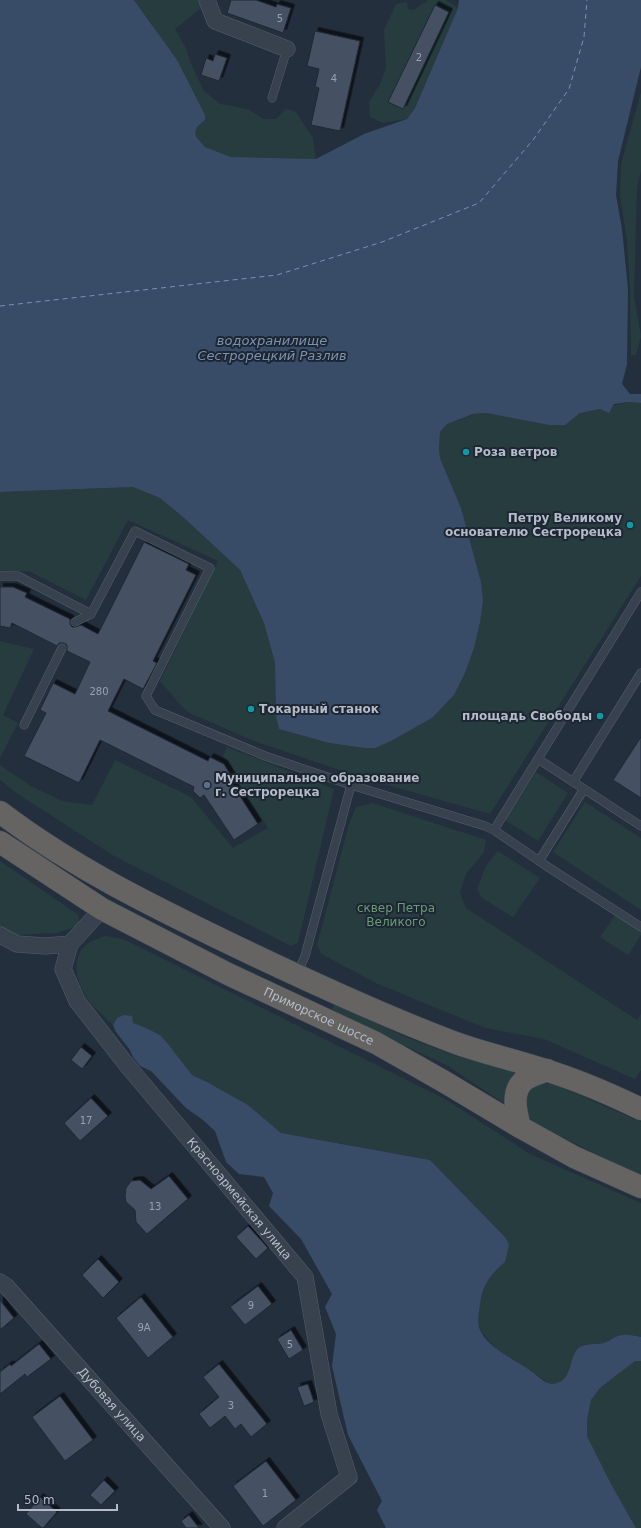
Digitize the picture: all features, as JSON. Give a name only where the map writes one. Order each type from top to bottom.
[{"type":"highway","points":[[0,812],[14,823],[90,872],[174,917],[296,976],[455,1043],[547,1070],[605,1092],[641,1109]]},
{"type":"highway","name":"Приморское шоссе","points":[[0,842],[102,909],[228,974],[376,1043],[520,1127],[574,1156],[641,1187]]},
{"type":"highway","points":[[520,1127],[515,1105],[517,1092],[525,1080],[547,1070]]},
{"type":"street","points":[[207,0],[216,21],[287,49]]},
{"type":"street","points":[[0,947],[17,944],[45,946],[70,944],[102,909]]},
{"type":"street","points":[[0,935],[17,944]]},
{"type":"street","name":"Красноармейская улица","points":[[70,944],[63,969],[77,1001],[126,1064],[305,1277],[329,1414],[349,1477],[285,1528]]},
{"type":"street","name":"Дубовая улица","points":[[0,1282],[6,1286],[222,1528]]},
{"type":"lane","points":[[272,98],[287,49]]},
{"type":"lane","points":[[75,622],[91,614],[135,531],[210,568],[146,696],[155,710],[265,756],[494,830],[641,927]]},
{"type":"lane","points":[[0,576],[18,576],[91,614]]},
{"type":"lane","points":[[494,830],[641,592]]},
{"type":"lane","points":[[24,725],[62,648]]},
{"type":"lane","points":[[573,782],[641,673]]},
{"type":"lane","points":[[538,759],[641,826]]},
{"type":"lane","points":[[296,976],[305,956],[351,785]]},
{"type":"lane","points":[[539,861],[584,789]]},
{"type":"green space","points":[[134,0],[204,0],[200,9],[175,29],[186,48],[191,64],[204,91],[220,104],[249,110],[264,119],[276,119],[286,109],[296,112],[313,138],[316,159],[231,157],[205,147],[197,138],[195,133],[197,127],[205,120],[151,23]]},
{"type":"green space","points":[[428,0],[446,0],[458,8],[415,108],[407,119],[383,123],[370,117],[369,102],[380,84],[386,68],[384,30],[396,4],[407,2],[408,9],[414,10]]},
{"type":"green space","points":[[641,92],[641,171],[637,188],[634,297],[641,336],[636,355],[631,355],[630,288],[627,240],[620,196],[621,164]]},
{"type":"green space","points":[[629,402],[641,403],[641,576],[490,814],[366,779],[254,741],[187,712],[160,681],[218,561],[128,520],[86,600],[29,571],[0,572],[0,492],[133,487],[160,498],[183,517],[240,570],[264,623],[275,663],[276,717],[279,729],[329,743],[375,748],[391,741],[432,718],[454,695],[465,673],[474,648],[481,582],[461,508],[440,458],[440,432],[447,424],[474,414],[486,413],[549,425],[564,425],[580,413]]},
{"type":"green space","points":[[0,641],[34,649],[3,715],[18,723],[0,758]]},
{"type":"green space","points":[[227,747],[334,789],[298,943],[291,946],[114,856],[18,794],[0,780],[0,765],[31,786],[62,801],[92,805],[115,760],[191,797],[233,848],[268,828],[235,778],[232,768],[223,756]]},
{"type":"green space","points":[[536,772],[568,793],[538,841],[505,820]]},
{"type":"green space","points":[[585,802],[641,838],[641,910],[553,852]]},
{"type":"green space","name":"сквер Петра Великого","points":[[373,803],[486,840],[484,853],[466,874],[460,893],[466,908],[637,1020],[641,1014],[641,1070],[635,1079],[544,1039],[485,1028],[378,984],[321,954],[317,945],[349,824],[356,807]]},
{"type":"green space","points":[[498,851],[540,878],[513,917],[482,898],[477,889],[486,866]]},
{"type":"green space","points":[[0,861],[77,914],[79,917],[79,923],[75,927],[56,933],[15,935],[0,927]]},
{"type":"green space","points":[[616,914],[641,930],[641,935],[628,955],[600,937]]},
{"type":"green space","points":[[105,936],[123,939],[445,1099],[530,1154],[641,1203],[641,1337],[632,1335],[609,1340],[606,1343],[583,1345],[570,1365],[569,1373],[562,1381],[556,1384],[548,1383],[498,1350],[481,1332],[478,1323],[480,1302],[487,1282],[494,1270],[505,1262],[505,1237],[430,1160],[281,1133],[248,1105],[192,1075],[169,1045],[146,1028],[117,1018],[113,1025],[92,1005],[88,999],[80,985],[77,969],[79,954],[83,948],[90,942]]},
{"type":"green space","points":[[334,1004],[406,1037],[453,1055],[519,1073],[505,1104],[448,1066],[331,1011]]},
{"type":"green space","points":[[542,1083],[554,1084],[641,1122],[641,1176],[547,1130],[535,1123],[526,1115],[526,1099],[529,1091],[531,1088]]},
{"type":"green space","points":[[635,1361],[641,1361],[641,1528],[636,1528],[611,1484],[587,1436],[587,1420],[591,1400],[600,1388]]},
{"type":"water","name":"водохранилище Сестрорецкий Разлив","points":[[0,0],[134,0],[177,60],[205,115],[205,120],[197,127],[195,133],[197,138],[205,147],[231,157],[316,159],[364,134],[407,119],[415,108],[458,8],[459,0],[641,0],[641,67],[618,161],[616,195],[622,229],[628,289],[627,364],[622,384],[630,394],[641,394],[641,403],[629,402],[614,404],[609,413],[600,409],[580,413],[565,425],[549,425],[486,413],[473,414],[447,424],[440,432],[440,458],[461,508],[481,582],[483,600],[474,648],[465,673],[454,695],[432,718],[391,741],[375,748],[329,743],[279,729],[276,717],[275,663],[264,623],[240,570],[183,517],[160,498],[133,487],[0,492]]},
{"type":"water","points":[[124,1015],[132,1016],[133,1023],[160,1035],[192,1075],[248,1105],[281,1133],[430,1160],[505,1237],[509,1245],[505,1262],[491,1275],[481,1298],[478,1318],[481,1332],[497,1349],[533,1372],[544,1381],[553,1384],[562,1381],[567,1374],[576,1351],[582,1346],[604,1343],[617,1336],[623,1335],[641,1337],[641,1361],[635,1361],[600,1388],[591,1400],[587,1420],[587,1436],[611,1484],[636,1528],[386,1528],[377,1510],[382,1501],[348,1435],[332,1366],[336,1334],[325,1307],[332,1294],[301,1239],[269,1206],[273,1193],[264,1177],[239,1174],[226,1162],[215,1131],[186,1108],[151,1071],[140,1066],[133,1057],[113,1025],[117,1018]]},
{"type":"building","points":[[231,0],[256,0],[276,7],[277,4],[291,8],[283,33],[227,13]]},
{"type":"building","points":[[435,5],[449,12],[403,109],[388,102]]},
{"type":"building","points":[[315,31],[360,41],[340,131],[311,125],[319,88],[315,87],[319,69],[307,66]]},
{"type":"building","points":[[215,54],[227,58],[219,81],[201,75],[206,58],[213,61]]},
{"type":"building","points":[[144,542],[189,564],[186,570],[196,575],[153,661],[157,663],[143,689],[124,679],[108,711],[208,761],[210,757],[224,764],[232,777],[229,779],[258,824],[234,840],[204,795],[200,798],[193,791],[194,787],[100,740],[79,783],[24,756],[46,713],[40,710],[53,683],[75,694],[90,662],[67,651],[67,645],[64,643],[59,643],[57,646],[12,623],[10,628],[0,626],[0,587],[13,587],[27,593],[25,597],[70,619],[70,624],[72,627],[81,625],[98,634]]},
{"type":"building","points":[[641,737],[641,798],[613,780]]},
{"type":"building","points":[[81,1047],[92,1056],[82,1069],[71,1060]]},
{"type":"building","points":[[91,1098],[108,1116],[80,1141],[64,1123]]},
{"type":"building","points":[[169,1176],[188,1199],[147,1234],[136,1222],[135,1210],[126,1202],[126,1188],[131,1181],[140,1180],[151,1189]]},
{"type":"building","points":[[248,1226],[268,1248],[256,1259],[236,1237]]},
{"type":"building","points":[[98,1259],[119,1282],[103,1298],[82,1275]]},
{"type":"building","points":[[258,1286],[272,1304],[245,1325],[230,1307]]},
{"type":"building","points":[[141,1297],[173,1337],[148,1358],[116,1318]]},
{"type":"building","points":[[0,1300],[14,1318],[0,1330]]},
{"type":"building","points":[[291,1330],[303,1350],[289,1359],[277,1339]]},
{"type":"building","points":[[39,1344],[51,1359],[27,1377],[25,1374],[0,1394],[0,1372],[10,1364],[11,1366]]},
{"type":"building","points":[[219,1364],[267,1424],[251,1437],[241,1424],[235,1429],[225,1416],[210,1428],[199,1414],[219,1397],[203,1377]]},
{"type":"building","points":[[308,1384],[314,1402],[304,1406],[297,1387]]},
{"type":"building","points":[[60,1396],[93,1440],[65,1461],[32,1417]]},
{"type":"building","points":[[266,1461],[296,1500],[263,1526],[233,1486]]},
{"type":"building","points":[[104,1480],[115,1491],[101,1505],[90,1495]]},
{"type":"building","points":[[40,1497],[57,1512],[43,1528],[26,1514]]},
{"type":"building","points":[[189,1515],[199,1528],[186,1528],[181,1521]]},
{"type":"ferry route","points":[[0,306],[277,275],[382,242],[479,203],[533,140],[569,89],[584,37],[587,0]]},
{"type":"place","name":"Роза ветров","points":[[466,452]]},
{"type":"place","name":"Петру Великому основателю Сестрорецка","points":[[630,525]]},
{"type":"place","name":"Токарный станок","points":[[251,709]]},
{"type":"place","name":"площадь Свободы","points":[[600,716]]},
{"type":"place","name":"Муниципальное образование г. Сестрорецка","points":[[207,785]]}]
